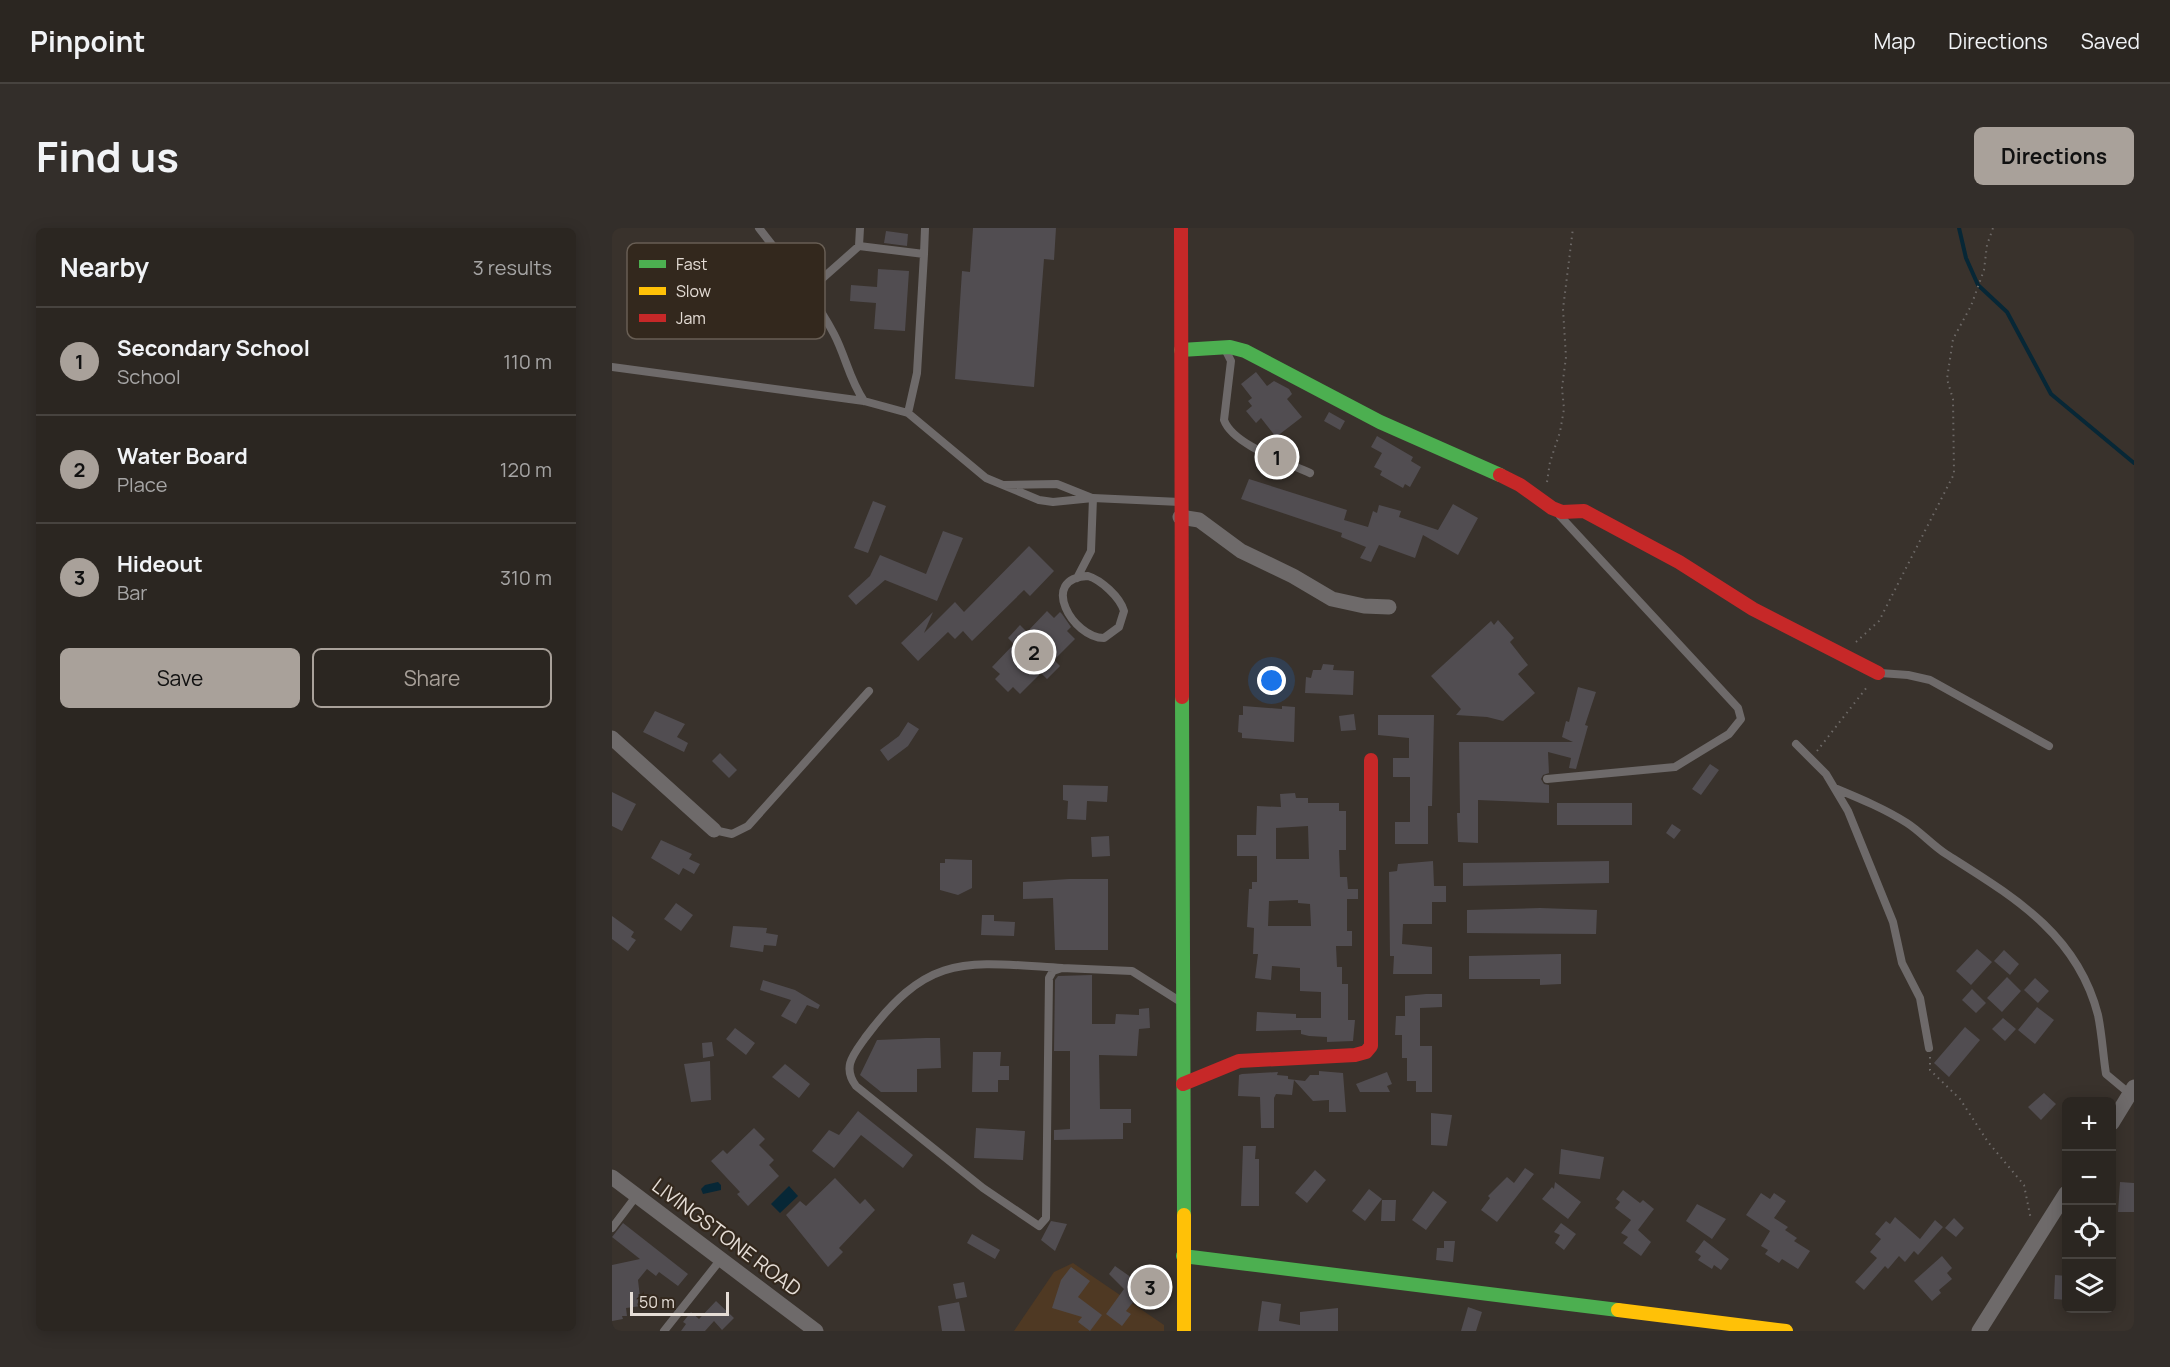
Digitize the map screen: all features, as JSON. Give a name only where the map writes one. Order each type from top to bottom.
[{"type":"street","points":[[1181,228],[1184,1331]]},
{"type":"street","points":[[1181,350],[1220,347],[1245,351],[1380,422],[1456,454],[1520,485],[1552,508],[1562,512],[1584,512],[1679,562],[1753,609],[1878,673]]},
{"type":"street","points":[[1180,510],[1199,520],[1241,551],[1293,576],[1332,599],[1364,606],[1389,607]]},
{"type":"street","points":[[612,738],[714,830]]},
{"type":"street","points":[[1183,1084],[1239,1061],[1355,1055],[1365,1052],[1371,1046],[1371,760]]},
{"type":"street","points":[[2116,1116],[2132,1090]]},
{"type":"street","name":"LIVINGSTONE ROAD","points":[[612,1177],[816,1331]]},
{"type":"street","points":[[1979,1331],[2062,1201]]},
{"type":"street","points":[[1183,1256],[1786,1331]]},
{"type":"lane","points":[[759,228],[770,243]]},
{"type":"lane","points":[[825,276],[859,246],[860,228]]},
{"type":"lane","points":[[908,413],[917,373],[925,228]]},
{"type":"lane","points":[[859,246],[924,254]]},
{"type":"lane","points":[[825,320],[834,334],[851,383],[864,401]]},
{"type":"lane","points":[[1220,347],[1229,354],[1231,361],[1224,420],[1227,429],[1240,440],[1310,473]]},
{"type":"lane","points":[[612,366],[864,401],[908,413],[969,466],[986,478],[1017,493],[1046,501],[1093,498],[1180,510]]},
{"type":"lane","points":[[1003,485],[1057,484],[1093,498]]},
{"type":"lane","points":[[1077,578],[1093,578],[1122,605],[1122,622],[1109,636],[1093,636],[1064,608],[1063,592],[1077,578],[1091,551],[1093,498]]},
{"type":"lane","points":[[1547,779],[1675,767],[1735,729],[1741,714],[1552,508]]},
{"type":"lane","points":[[1878,673],[1930,680],[2049,746]]},
{"type":"lane","points":[[714,830],[732,834],[748,826],[869,691]]},
{"type":"lane","points":[[1796,744],[1812,758],[1837,789],[1893,922],[1902,963],[1920,998],[1929,1048]]},
{"type":"lane","points":[[1837,789],[1868,801],[1908,823],[1937,848],[2000,886],[2031,910],[2059,939],[2081,974],[2098,1015],[2106,1074],[2132,1090]]},
{"type":"lane","points":[[1062,968],[1053,971],[1049,978],[1046,1218],[1039,1226],[983,1188],[856,1086],[850,1078],[848,1068],[852,1057],[886,1010],[919,982],[962,964],[983,963],[1132,971],[1184,1005]]},
{"type":"lane","points":[[612,1228],[637,1195]]},
{"type":"lane","points":[[664,1331],[722,1259]]},
{"type":"path","points":[[1552,508],[1547,480],[1564,409],[1562,388],[1566,357],[1563,309],[1573,228]]},
{"type":"path","points":[[1842,654],[1879,621],[1954,474],[1953,399],[1947,379],[1953,339],[1971,306],[1984,270],[1987,245],[1993,228]]},
{"type":"path","points":[[1812,758],[1878,673]]},
{"type":"path","points":[[1929,1048],[1930,1070],[1960,1099],[1994,1151],[2024,1185],[2031,1211],[2034,1243]]},
{"type":"shaded area","points":[[1073,1263],[1164,1325],[1164,1331],[1014,1331],[1054,1272]]},
{"type":"water","points":[[718,1182],[721,1190],[703,1194],[701,1189],[705,1185]]},
{"type":"water","points":[[789,1186],[798,1196],[780,1213],[771,1204]]},
{"type":"building","points":[[973,228],[1056,228],[1054,260],[1044,259],[1034,387],[955,379],[962,271],[970,272]]},
{"type":"building","points":[[886,231],[908,234],[907,246],[884,243]]},
{"type":"building","points":[[878,269],[909,271],[905,331],[874,329],[876,303],[850,301],[851,285],[877,287]]},
{"type":"building","points":[[1256,372],[1267,386],[1274,381],[1289,389],[1292,394],[1287,399],[1302,417],[1276,437],[1261,418],[1256,423],[1246,411],[1252,406],[1248,401],[1252,398],[1241,384]]},
{"type":"building","points":[[1329,412],[1345,421],[1340,430],[1324,421]]},
{"type":"building","points":[[1377,436],[1413,457],[1411,461],[1421,467],[1410,487],[1405,484],[1403,488],[1380,475],[1382,471],[1374,467],[1382,453],[1371,447]]},
{"type":"building","points":[[1249,479],[1347,510],[1344,520],[1368,527],[1373,511],[1377,513],[1379,505],[1401,511],[1399,517],[1438,530],[1453,504],[1478,518],[1458,555],[1423,535],[1415,558],[1379,545],[1371,562],[1360,558],[1366,547],[1341,537],[1342,533],[1241,499]]},
{"type":"building","points":[[873,501],[886,506],[868,553],[854,548]]},
{"type":"building","points":[[943,531],[963,538],[937,601],[885,580],[856,605],[848,596],[870,576],[880,555],[926,574]]},
{"type":"building","points":[[1029,546],[1054,571],[1030,596],[1024,590],[972,641],[963,631],[955,639],[948,632],[918,661],[901,643],[933,612],[924,633],[955,602],[964,612]]},
{"type":"building","points":[[1047,611],[1054,618],[1060,612],[1071,627],[1067,631],[1075,639],[1054,660],[1060,666],[1047,679],[1041,673],[1020,694],[1013,687],[1008,692],[995,679],[1000,674],[992,667],[1014,644],[1008,638],[1020,625],[1027,632]]},
{"type":"building","points":[[1498,620],[1514,638],[1510,642],[1528,665],[1518,674],[1535,693],[1503,721],[1487,717],[1456,715],[1461,709],[1431,676],[1491,621],[1494,625]]},
{"type":"building","points":[[1323,664],[1334,665],[1333,670],[1354,671],[1353,695],[1305,693],[1306,677],[1311,678],[1313,670],[1321,670]]},
{"type":"building","points":[[1578,687],[1596,692],[1585,725],[1588,726],[1576,769],[1569,768],[1571,758],[1548,752],[1549,773],[1543,775],[1541,779],[1544,784],[1549,785],[1549,803],[1478,800],[1478,843],[1458,842],[1459,742],[1573,742],[1562,737],[1566,721],[1569,722]]},
{"type":"building","points":[[1243,706],[1282,709],[1282,706],[1295,707],[1294,742],[1242,738],[1242,733],[1238,732],[1239,715],[1243,715]]},
{"type":"building","points":[[655,711],[685,724],[677,737],[688,743],[684,752],[643,732]]},
{"type":"building","points":[[1354,714],[1356,730],[1341,731],[1339,716]]},
{"type":"building","points":[[1378,715],[1434,715],[1432,806],[1428,806],[1428,844],[1395,844],[1395,822],[1410,822],[1410,777],[1393,777],[1393,758],[1409,758],[1409,738],[1378,735]]},
{"type":"building","points":[[908,722],[919,729],[908,746],[888,761],[880,750],[899,736]]},
{"type":"building","points":[[720,753],[737,770],[729,778],[712,761]]},
{"type":"building","points":[[1710,764],[1719,770],[1701,795],[1692,789]]},
{"type":"building","points":[[1063,785],[1108,786],[1107,802],[1087,801],[1086,820],[1067,819],[1068,801],[1063,800]]},
{"type":"building","points":[[612,792],[636,804],[622,831],[612,826]]},
{"type":"building","points":[[1295,793],[1296,798],[1308,798],[1308,803],[1339,803],[1339,811],[1346,811],[1346,850],[1339,850],[1340,877],[1347,877],[1348,889],[1358,889],[1358,899],[1347,899],[1347,931],[1352,931],[1352,946],[1336,946],[1337,967],[1342,967],[1342,984],[1348,984],[1348,1020],[1355,1020],[1353,1041],[1327,1042],[1327,1037],[1301,1034],[1301,1030],[1256,1031],[1257,1012],[1296,1014],[1296,1018],[1321,1018],[1321,992],[1300,991],[1300,968],[1272,966],[1271,980],[1255,978],[1258,954],[1253,954],[1254,928],[1247,927],[1249,889],[1252,889],[1252,882],[1257,882],[1257,856],[1237,856],[1237,835],[1256,835],[1257,806],[1281,807],[1280,794]],"holes":[[[1308,826],[1309,859],[1276,859],[1276,828]],[[1298,900],[1298,903],[1310,904],[1311,926],[1268,926],[1269,901]]]},
{"type":"building","points":[[1557,803],[1632,803],[1632,825],[1557,825]]},
{"type":"building","points":[[1672,824],[1681,830],[1674,839],[1666,833]]},
{"type":"building","points":[[1109,836],[1110,856],[1092,857],[1091,837]]},
{"type":"building","points":[[661,840],[692,854],[689,859],[700,864],[694,874],[683,868],[679,875],[651,858]]},
{"type":"building","points":[[945,859],[972,860],[972,888],[958,895],[940,890],[940,863],[945,863]]},
{"type":"building","points":[[1433,861],[1434,886],[1446,886],[1446,902],[1432,902],[1432,924],[1403,924],[1402,944],[1432,947],[1432,974],[1393,974],[1394,956],[1390,956],[1389,872],[1397,871],[1398,864]]},
{"type":"building","points":[[1609,861],[1609,883],[1463,886],[1463,863]]},
{"type":"building","points":[[1108,879],[1108,950],[1055,950],[1053,898],[1023,899],[1023,882]]},
{"type":"building","points":[[676,903],[693,915],[681,931],[664,919]]},
{"type":"building","points":[[1540,908],[1597,910],[1596,934],[1467,933],[1467,910]]},
{"type":"building","points":[[982,915],[994,915],[994,921],[1015,922],[1014,936],[981,935]]},
{"type":"building","points":[[612,916],[634,932],[631,937],[636,940],[628,951],[612,939]]},
{"type":"building","points":[[733,926],[767,928],[766,933],[778,935],[776,946],[764,945],[763,952],[730,947]]},
{"type":"building","points":[[1977,949],[1992,962],[1971,985],[1956,971]]},
{"type":"building","points":[[2004,950],[2019,964],[2010,975],[1994,961]]},
{"type":"building","points":[[1561,954],[1561,984],[1540,985],[1540,979],[1469,979],[1469,956]]},
{"type":"building","points":[[1092,975],[1092,1024],[1115,1024],[1116,1014],[1139,1015],[1139,1009],[1149,1008],[1150,1028],[1139,1029],[1137,1056],[1099,1055],[1100,1109],[1131,1109],[1131,1123],[1123,1123],[1123,1139],[1054,1140],[1054,1130],[1070,1129],[1070,1051],[1054,1051],[1055,980],[1058,976]]},
{"type":"building","points":[[2007,977],[2021,991],[2002,1012],[1987,998]]},
{"type":"building","points":[[2035,978],[2049,991],[2038,1003],[2024,990]]},
{"type":"building","points":[[763,980],[795,990],[820,1005],[818,1009],[807,1005],[796,1024],[781,1016],[791,1000],[760,990]]},
{"type":"building","points":[[1972,989],[1986,1003],[1976,1013],[1962,1000]]},
{"type":"building","points":[[1442,994],[1442,1007],[1420,1008],[1420,1046],[1432,1046],[1432,1092],[1416,1092],[1416,1081],[1407,1081],[1407,1058],[1402,1058],[1402,1035],[1395,1035],[1396,1016],[1405,1016],[1405,996]]},
{"type":"building","points":[[2037,1007],[2054,1020],[2035,1044],[2018,1030]]},
{"type":"building","points":[[2003,1018],[2016,1029],[2005,1041],[1992,1029]]},
{"type":"building","points":[[1965,1027],[1980,1040],[1949,1077],[1934,1063]]},
{"type":"building","points":[[735,1028],[755,1043],[746,1055],[726,1039]]},
{"type":"building","points":[[940,1038],[941,1068],[917,1069],[917,1092],[881,1092],[860,1075],[877,1040]]},
{"type":"building","points":[[712,1042],[714,1056],[703,1058],[702,1043]]},
{"type":"building","points":[[973,1052],[1001,1052],[1000,1066],[1009,1066],[1009,1080],[998,1080],[998,1092],[972,1092]]},
{"type":"building","points":[[710,1061],[711,1100],[691,1102],[684,1064]]},
{"type":"building","points":[[785,1064],[810,1084],[799,1098],[772,1077]]},
{"type":"building","points":[[1319,1071],[1343,1073],[1346,1112],[1329,1112],[1329,1100],[1313,1101],[1294,1080],[1292,1095],[1276,1094],[1274,1098],[1274,1128],[1261,1128],[1260,1097],[1238,1096],[1239,1075],[1242,1074],[1278,1072],[1277,1075],[1288,1076],[1288,1079],[1305,1081],[1310,1075],[1319,1075]]},
{"type":"building","points":[[1387,1072],[1392,1084],[1387,1086],[1390,1092],[1360,1092],[1356,1084]]},
{"type":"building","points":[[2044,1093],[2056,1104],[2041,1120],[2028,1107]]},
{"type":"building","points":[[858,1111],[913,1155],[903,1168],[861,1135],[834,1168],[812,1151],[829,1130],[839,1135]]},
{"type":"building","points":[[1431,1113],[1452,1115],[1447,1146],[1431,1145]]},
{"type":"building","points":[[754,1128],[765,1139],[759,1145],[774,1160],[769,1165],[779,1176],[748,1206],[737,1194],[740,1192],[711,1161],[723,1150],[727,1154]]},
{"type":"building","points":[[976,1128],[1025,1131],[1023,1160],[974,1158]]},
{"type":"building","points":[[1243,1146],[1256,1146],[1255,1159],[1259,1159],[1259,1206],[1241,1206]]},
{"type":"building","points":[[1561,1149],[1604,1157],[1600,1179],[1559,1174]]},
{"type":"building","points":[[1525,1168],[1534,1174],[1497,1222],[1481,1210],[1490,1198],[1488,1196],[1507,1177],[1514,1183]]},
{"type":"building","points":[[1315,1170],[1326,1180],[1307,1203],[1295,1193]]},
{"type":"building","points":[[835,1178],[860,1204],[865,1199],[875,1210],[839,1248],[843,1252],[828,1267],[786,1215],[800,1201],[806,1206]]},
{"type":"building","points":[[1555,1182],[1581,1202],[1568,1219],[1542,1199],[1552,1187],[1554,1189]]},
{"type":"building","points":[[2120,1182],[2134,1183],[2134,1212],[2118,1212]]},
{"type":"building","points":[[1369,1189],[1382,1199],[1365,1221],[1352,1211]]},
{"type":"building","points":[[1623,1190],[1640,1203],[1643,1200],[1654,1209],[1638,1230],[1651,1242],[1641,1256],[1623,1243],[1628,1237],[1621,1233],[1631,1220],[1615,1208],[1620,1202],[1616,1199]]},
{"type":"building","points":[[1433,1191],[1447,1202],[1426,1230],[1412,1220]]},
{"type":"building","points":[[1761,1193],[1770,1199],[1774,1193],[1786,1201],[1774,1218],[1788,1227],[1785,1230],[1797,1238],[1794,1241],[1810,1251],[1798,1269],[1782,1259],[1779,1263],[1765,1254],[1768,1250],[1761,1246],[1770,1231],[1746,1215]]},
{"type":"building","points":[[1382,1200],[1396,1200],[1395,1221],[1381,1221]]},
{"type":"building","points":[[1697,1204],[1726,1219],[1712,1239],[1686,1221]]},
{"type":"building","points":[[1895,1217],[1920,1239],[1935,1220],[1943,1227],[1918,1255],[1914,1251],[1905,1262],[1899,1256],[1888,1269],[1885,1266],[1864,1290],[1855,1282],[1877,1258],[1870,1252],[1881,1239],[1875,1234],[1886,1221],[1890,1224]]},
{"type":"building","points":[[1954,1218],[1964,1228],[1956,1237],[1945,1228]]},
{"type":"building","points":[[1051,1221],[1067,1224],[1055,1251],[1041,1240]]},
{"type":"building","points":[[623,1223],[688,1274],[678,1286],[659,1272],[656,1276],[647,1269],[638,1280],[641,1306],[626,1308],[627,1316],[612,1321],[612,1265],[640,1259],[612,1237]]},
{"type":"building","points":[[1561,1223],[1576,1234],[1564,1250],[1555,1243],[1560,1235],[1554,1232]]},
{"type":"building","points":[[972,1234],[1000,1250],[995,1259],[967,1243]]},
{"type":"building","points":[[1704,1240],[1729,1259],[1721,1270],[1714,1265],[1712,1269],[1698,1260],[1701,1256],[1695,1252]]},
{"type":"building","points":[[1444,1241],[1455,1241],[1453,1262],[1436,1260],[1437,1248],[1444,1248]]},
{"type":"building","points":[[1942,1256],[1952,1268],[1947,1273],[1952,1279],[1939,1290],[1941,1293],[1932,1301],[1914,1281]]},
{"type":"building","points":[[1115,1266],[1145,1287],[1126,1311],[1131,1314],[1122,1326],[1106,1314],[1124,1289],[1109,1274]]},
{"type":"building","points":[[1071,1267],[1090,1281],[1078,1297],[1102,1315],[1090,1331],[1078,1322],[1082,1317],[1052,1308],[1061,1280]]},
{"type":"building","points":[[2055,1275],[2062,1276],[2062,1300],[2054,1299]]},
{"type":"building","points":[[964,1282],[967,1297],[956,1299],[953,1284]]},
{"type":"building","points":[[716,1301],[734,1318],[722,1330],[714,1321],[705,1331],[681,1331],[686,1324],[683,1322],[691,1312],[699,1319]]},
{"type":"building","points":[[1262,1301],[1281,1304],[1279,1321],[1300,1325],[1300,1312],[1338,1308],[1338,1331],[1258,1331]]},
{"type":"building","points":[[959,1302],[965,1331],[942,1331],[938,1306]]},
{"type":"building","points":[[1468,1307],[1482,1312],[1476,1331],[1461,1331]]},
{"type":"waterway","points":[[1959,228],[1966,258],[1978,285],[2007,312],[2051,394],[2134,463]]},
{"type":"traffic: fast","points":[[1181,350],[1230,347],[1245,351],[1380,422],[1500,475]]},
{"type":"traffic: fast","points":[[1182,697],[1184,1215]]},
{"type":"traffic: fast","points":[[1183,1256],[1618,1310]]},
{"type":"traffic: slow","points":[[1184,1215],[1184,1331]]},
{"type":"traffic: slow","points":[[1618,1310],[1786,1331]]},
{"type":"traffic: jam","points":[[1181,228],[1182,697]]},
{"type":"traffic: jam","points":[[1500,475],[1520,485],[1552,508],[1562,512],[1584,511],[1679,562],[1753,609],[1878,673]]},
{"type":"traffic: jam","points":[[1183,1084],[1239,1061],[1355,1055],[1366,1052],[1371,1046],[1371,760]]},
{"type":"place","name":"Secondary School","points":[[1277,457]]},
{"type":"place","name":"Water Board","points":[[1034,652]]},
{"type":"place","name":"Hideout","points":[[1150,1287]]}]
